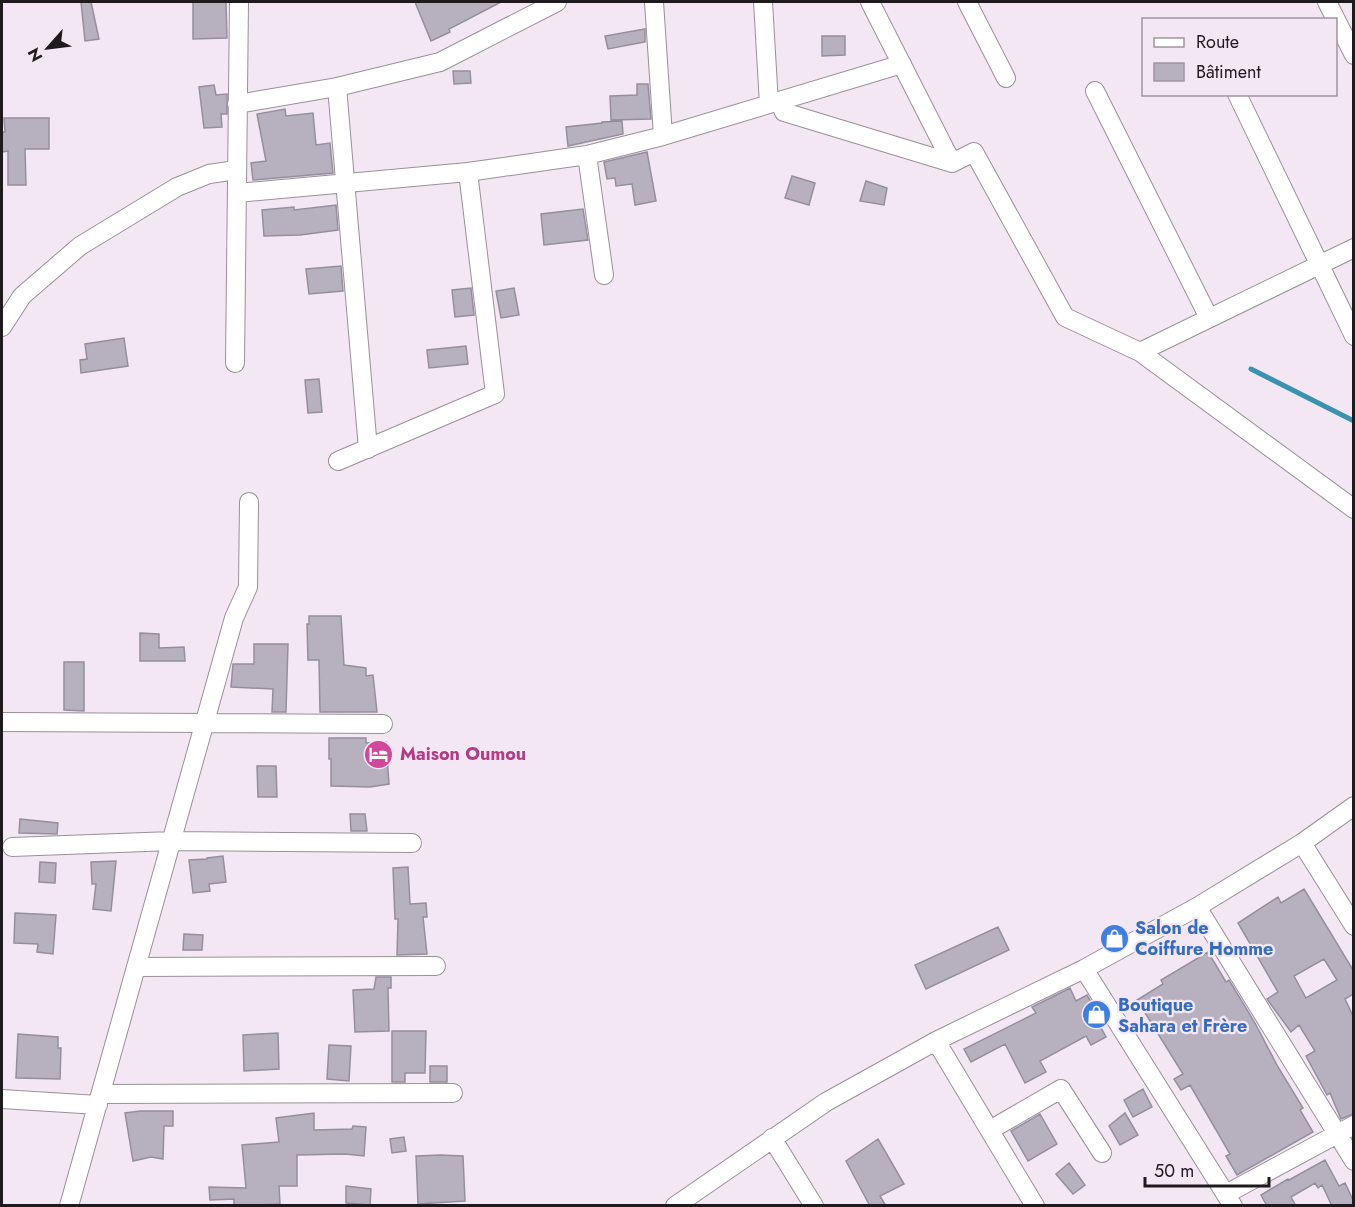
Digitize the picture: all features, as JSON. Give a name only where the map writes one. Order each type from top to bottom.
[{"type":"street","points":[[235,363],[239,2]]},
{"type":"street","points":[[237,104],[337,87],[441,62],[557,2]]},
{"type":"street","points":[[654,2],[663,136]]},
{"type":"street","points":[[763,2],[774,102],[784,112],[952,163],[974,152],[1065,317],[1140,352],[1353,509]]},
{"type":"street","points":[[870,2],[952,163]]},
{"type":"street","points":[[969,2],[1006,78]]},
{"type":"street","points":[[1327,2],[1335,18]]},
{"type":"street","points":[[1337,22],[1353,55]]},
{"type":"street","points":[[237,193],[468,172],[587,155],[663,136],[902,64]]},
{"type":"street","points":[[337,87],[368,449]]},
{"type":"street","points":[[1095,92],[1209,318]]},
{"type":"street","points":[[1238,96],[1353,336]]},
{"type":"street","points":[[587,155],[604,275]]},
{"type":"street","points":[[2,327],[22,296],[80,246],[177,188],[209,174],[236,170]]},
{"type":"street","points":[[338,461],[495,394],[468,172]]},
{"type":"street","points":[[1140,352],[1353,248]]},
{"type":"street","points":[[69,1206],[234,618],[248,587],[249,502]]},
{"type":"street","points":[[2,722],[383,724]]},
{"type":"street","points":[[675,1206],[826,1101],[936,1041],[1084,969],[1197,907],[1302,843],[1353,806]]},
{"type":"street","points":[[12,848],[172,841],[412,843]]},
{"type":"street","points":[[1302,843],[1353,926]]},
{"type":"street","points":[[1197,907],[1353,1161]]},
{"type":"street","points":[[136,967],[436,966]]},
{"type":"street","points":[[1084,969],[1230,1200],[1353,1125]]},
{"type":"street","points":[[936,1041],[1035,1206]]},
{"type":"street","points":[[990,1130],[1061,1089],[1102,1153]]},
{"type":"street","points":[[2,1099],[453,1093]]},
{"type":"street","points":[[772,1138],[814,1206]]},
{"type":"building","points":[[81,2],[91,2],[99,39],[85,41]]},
{"type":"building","points":[[193,2],[226,2],[227,38],[193,39]]},
{"type":"building","points":[[415,2],[501,2],[431,41]]},
{"type":"building","points":[[645,29],[645,42],[608,49],[605,36]]},
{"type":"building","points":[[822,36],[845,36],[845,55],[822,56]]},
{"type":"building","points":[[453,71],[470,71],[471,83],[454,84]]},
{"type":"building","points":[[637,84],[648,84],[651,119],[611,120],[610,96],[637,95]]},
{"type":"building","points":[[214,85],[216,95],[227,94],[227,114],[221,114],[222,127],[204,128],[199,87]]},
{"type":"building","points":[[285,109],[286,116],[313,113],[316,145],[330,143],[333,173],[253,180],[251,163],[266,161],[257,114]]},
{"type":"building","points":[[4,118],[49,118],[49,149],[25,149],[26,185],[8,185],[8,151],[2,152],[2,132],[5,132]]},
{"type":"building","points":[[622,121],[623,134],[568,146],[566,127]]},
{"type":"building","points":[[647,152],[656,201],[635,205],[632,184],[616,186],[615,178],[607,179],[604,162]]},
{"type":"building","points":[[792,176],[815,183],[809,205],[785,198]]},
{"type":"building","points":[[866,181],[887,188],[884,205],[860,201]]},
{"type":"building","points":[[336,205],[338,230],[300,235],[264,236],[262,210],[294,207],[294,210]]},
{"type":"building","points":[[583,209],[588,240],[544,245],[541,214]]},
{"type":"building","points":[[341,266],[343,291],[309,294],[306,269]]},
{"type":"building","points":[[471,288],[474,315],[455,317],[452,290]]},
{"type":"building","points":[[514,288],[519,315],[501,318],[496,291]]},
{"type":"building","points":[[124,338],[128,366],[81,373],[80,360],[87,359],[85,344]]},
{"type":"building","points":[[466,346],[468,364],[429,368],[427,350]]},
{"type":"building","points":[[319,379],[322,412],[308,413],[305,380]]},
{"type":"building","points":[[309,616],[341,616],[344,665],[366,668],[366,676],[373,675],[377,712],[320,712],[319,660],[308,660],[307,624],[309,624]]},
{"type":"building","points":[[140,633],[159,634],[159,648],[184,647],[185,661],[140,661]]},
{"type":"building","points":[[254,644],[288,644],[286,712],[272,712],[273,689],[231,687],[233,664],[254,664]]},
{"type":"building","points":[[64,662],[84,662],[84,711],[64,710]]},
{"type":"building","points":[[329,738],[366,738],[366,743],[386,742],[389,784],[370,787],[331,786]]},
{"type":"building","points":[[257,766],[276,766],[277,797],[258,797]]},
{"type":"building","points":[[350,814],[365,814],[367,831],[351,831]]},
{"type":"building","points":[[20,819],[58,823],[57,834],[19,833]]},
{"type":"building","points":[[223,856],[226,882],[209,884],[210,891],[193,893],[189,860]]},
{"type":"building","points":[[116,861],[111,911],[93,909],[96,884],[92,884],[91,862]]},
{"type":"building","points":[[40,862],[56,863],[55,883],[39,882]]},
{"type":"building","points":[[408,867],[410,904],[426,903],[427,917],[423,917],[427,954],[397,955],[398,919],[395,919],[393,868]]},
{"type":"building","points":[[1304,889],[1353,970],[1353,994],[1345,999],[1353,1016],[1353,1114],[1341,1119],[1330,1093],[1327,1095],[1306,1056],[1315,1051],[1299,1025],[1291,1032],[1267,999],[1278,992],[1238,923],[1278,897],[1281,903]],"holes":[[[1324,959],[1337,980],[1306,998],[1294,976]]]},
{"type":"building","points":[[15,913],[56,915],[53,954],[37,952],[38,944],[14,943]]},
{"type":"building","points":[[998,927],[1009,950],[926,989],[915,965]]},
{"type":"building","points":[[184,934],[203,935],[202,950],[183,950]]},
{"type":"building","points":[[1208,952],[1226,982],[1229,980],[1255,1023],[1303,1108],[1300,1110],[1313,1132],[1237,1175],[1226,1156],[1230,1154],[1190,1085],[1181,1090],[1174,1079],[1183,1074],[1137,1000],[1163,984],[1161,980]]},
{"type":"building","points":[[376,977],[391,977],[391,988],[388,988],[389,1031],[355,1032],[353,990],[374,989]]},
{"type":"building","points":[[1070,988],[1076,1001],[1087,995],[1103,1022],[1099,1024],[1106,1037],[1091,1045],[1086,1036],[1040,1061],[1046,1072],[1025,1083],[1005,1044],[971,1062],[964,1049],[1036,1013],[1032,1007]]},
{"type":"building","points":[[392,1031],[426,1031],[425,1073],[405,1073],[405,1082],[392,1082]]},
{"type":"building","points":[[278,1033],[279,1069],[244,1071],[243,1035]]},
{"type":"building","points":[[18,1034],[58,1037],[58,1048],[61,1048],[60,1079],[16,1078]]},
{"type":"building","points":[[329,1045],[351,1046],[349,1081],[327,1079]]},
{"type":"building","points":[[430,1066],[447,1066],[447,1082],[430,1082]]},
{"type":"building","points":[[1143,1089],[1152,1107],[1133,1117],[1124,1100]]},
{"type":"building","points":[[173,1111],[173,1126],[164,1126],[163,1159],[151,1157],[133,1161],[125,1113]]},
{"type":"building","points":[[314,1113],[314,1130],[366,1127],[364,1156],[297,1155],[297,1186],[279,1186],[280,1204],[234,1206],[234,1199],[210,1200],[209,1187],[246,1188],[242,1145],[279,1142],[276,1118]]},
{"type":"building","points":[[1125,1113],[1138,1135],[1120,1145],[1109,1126]]},
{"type":"building","points":[[1040,1114],[1057,1144],[1028,1161],[1011,1131]]},
{"type":"building","points":[[404,1137],[406,1151],[392,1153],[390,1139]]},
{"type":"building","points":[[878,1139],[904,1184],[880,1196],[886,1206],[870,1206],[846,1161]]},
{"type":"building","points":[[416,1156],[463,1156],[465,1201],[418,1204]]},
{"type":"building","points":[[1325,1160],[1339,1186],[1345,1183],[1353,1200],[1353,1206],[1332,1206],[1322,1185],[1318,1188],[1315,1183],[1291,1197],[1296,1206],[1267,1206],[1261,1195]]},
{"type":"building","points":[[1069,1163],[1085,1185],[1073,1194],[1056,1174]]},
{"type":"building","points":[[346,1186],[371,1189],[370,1205],[346,1203]]},
{"type":"waterway","points":[[1251,369],[1354,421]]},
{"type":"place","name":"Maison Oumou","points":[[379,754]]},
{"type":"place","name":"Salon de Coiffure Homme","points":[[1114,938]]},
{"type":"place","name":"Boutique Sahara et Frère","points":[[1097,1015]]}]
